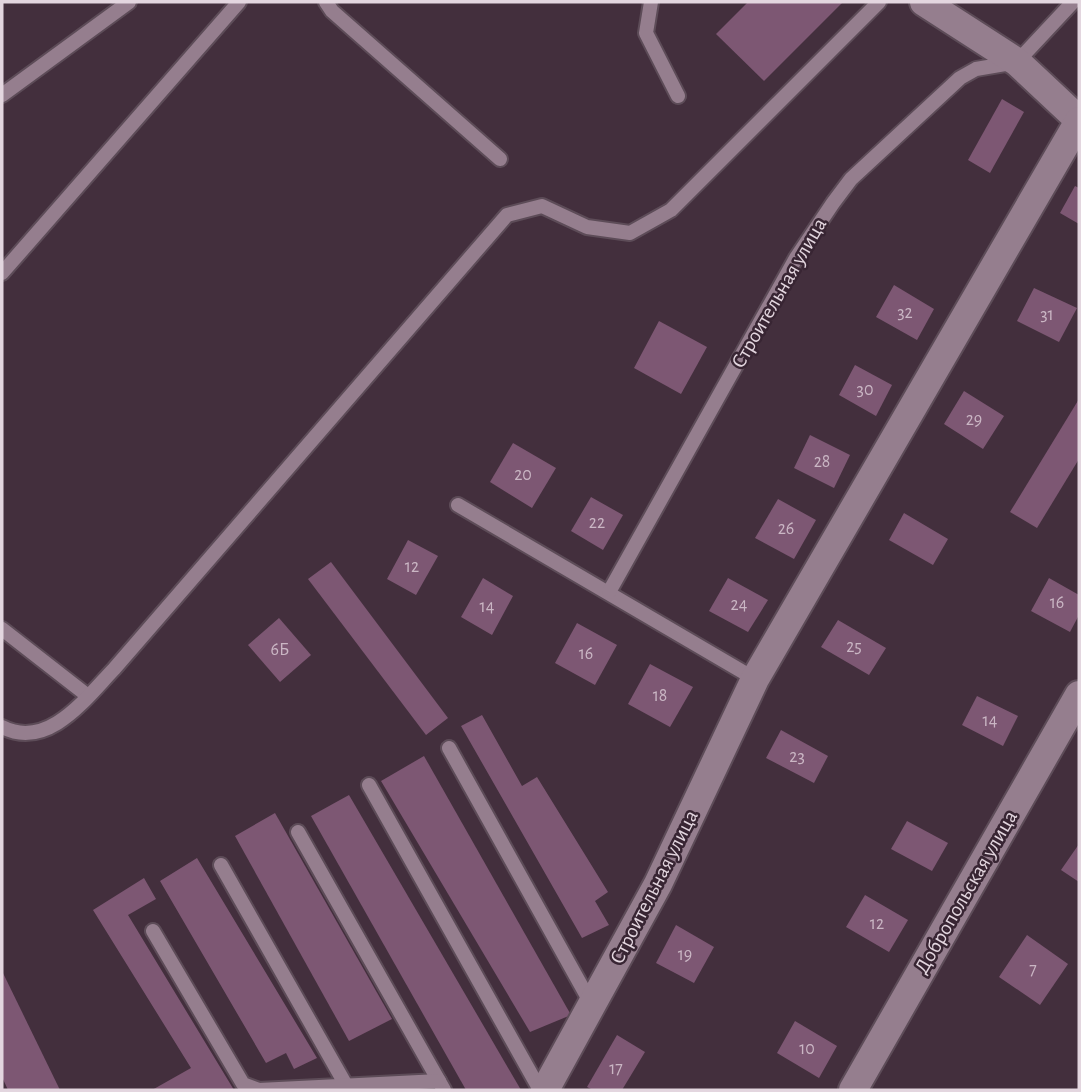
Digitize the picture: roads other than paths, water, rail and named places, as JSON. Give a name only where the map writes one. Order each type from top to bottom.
[{"type":"street","points":[[923,2],[1017,62],[1079,121]]},
{"type":"street","name":"Строительная улица","points":[[542,1090],[592,1006],[657,884],[755,679],[1079,121]]},
{"type":"street","name":"Добропольская улица","points":[[853,1090],[1079,695]]},
{"type":"lane","points":[[2,95],[129,2]]},
{"type":"lane","points":[[2,273],[239,2]]},
{"type":"lane","points":[[326,2],[332,11],[500,159]]},
{"type":"lane","points":[[651,2],[646,33],[678,96]]},
{"type":"lane","points":[[2,727],[10,731],[35,732],[67,718],[507,215],[542,206],[587,227],[629,233],[671,210],[879,2]]},
{"type":"lane","points":[[1017,62],[1073,2]]},
{"type":"lane","name":"Строительная улица","points":[[609,592],[796,258],[851,179],[960,78],[976,69],[1017,62]]},
{"type":"lane","points":[[458,505],[755,679]]},
{"type":"lane","points":[[2,629],[88,696]]},
{"type":"lane","points":[[449,748],[592,1006]]},
{"type":"lane","points":[[369,785],[542,1090]]},
{"type":"lane","points":[[153,931],[243,1084],[260,1090],[441,1086],[298,832]]},
{"type":"lane","points":[[221,865],[347,1087]]}]
